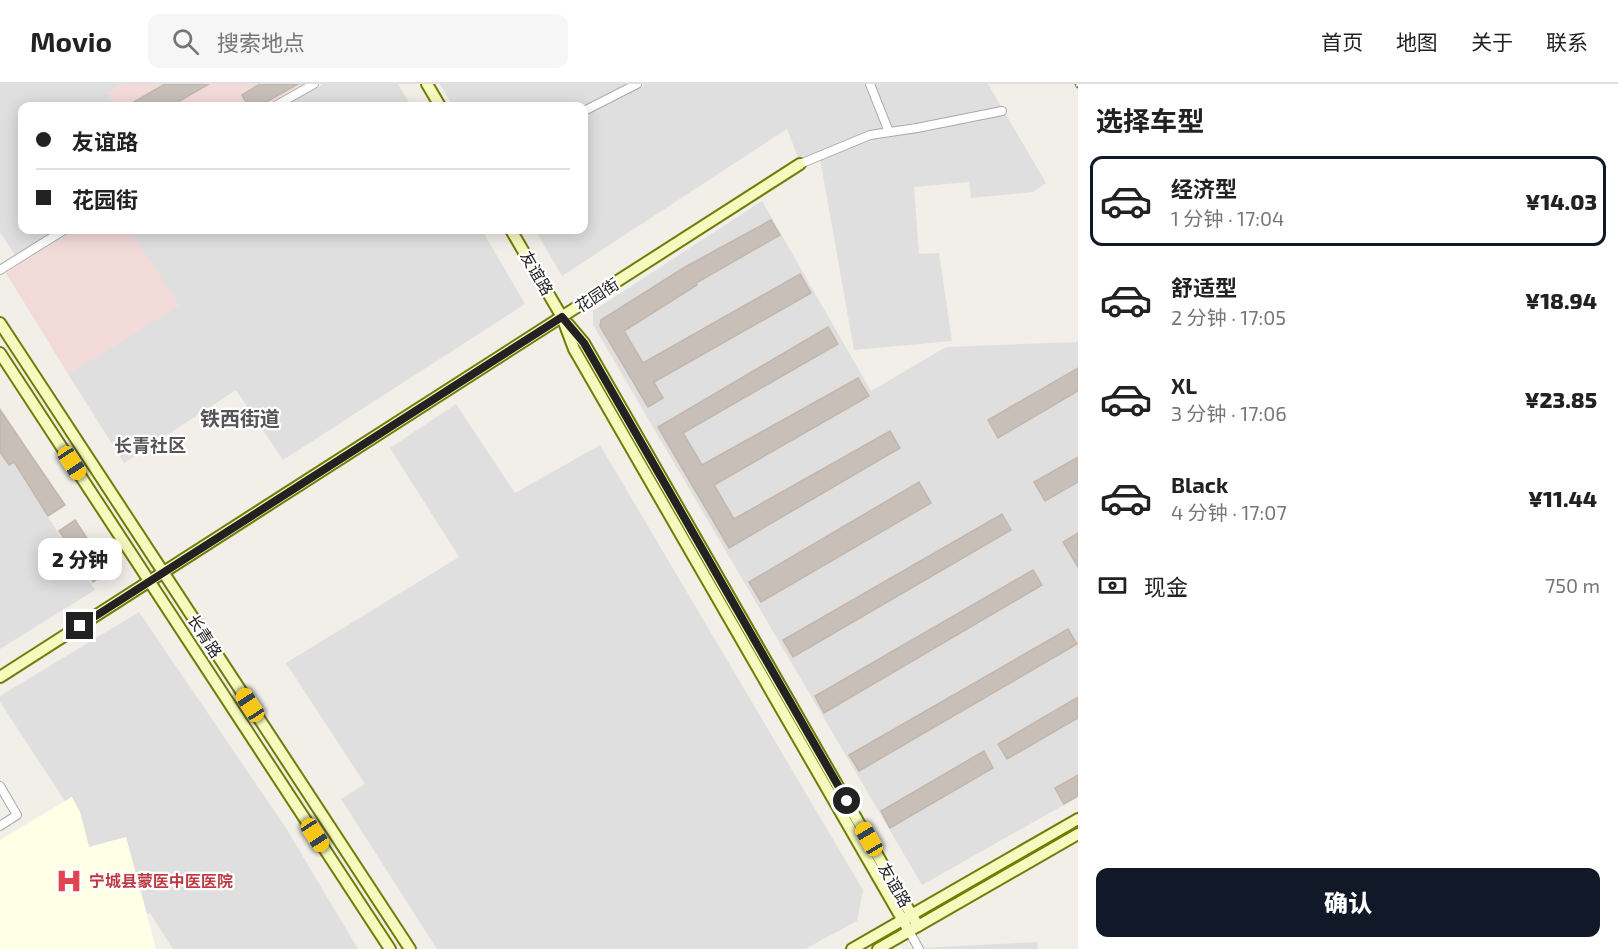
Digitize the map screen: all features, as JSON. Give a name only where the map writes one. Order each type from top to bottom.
[{"type":"street","points":[[282,102],[314,84]]},
{"type":"street","points":[[427,84],[438,102]]},
{"type":"street","points":[[588,109],[637,84]]},
{"type":"street","points":[[870,84],[889,132]]},
{"type":"street","points":[[800,164],[870,135],[1002,111]]},
{"type":"street","name":"花园街","points":[[0,677],[800,164]]},
{"type":"street","points":[[0,270],[58,234]]},
{"type":"street","name":"友谊路","points":[[513,234],[562,317],[574,349],[913,929]]},
{"type":"street","name":"长青路","points":[[0,323],[410,949]]},
{"type":"street","name":"长青路","points":[[0,353],[390,949]]},
{"type":"street","points":[[0,786],[17,814],[0,826]]},
{"type":"street","points":[[852,949],[1078,819]]},
{"type":"street","points":[[878,949],[1078,834]]},
{"type":"street","points":[[913,929],[919,949]]},
{"type":"shaded area","points":[[0,84],[122,84],[108,93],[114,102],[18,102],[18,234],[50,234],[15,255],[0,232]]},
{"type":"shaded area","points":[[122,84],[303,84],[270,102],[114,102],[108,93]]},
{"type":"shaded area","points":[[324,84],[398,84],[409,102],[291,102]]},
{"type":"shaded area","points":[[440,84],[628,84],[588,104],[451,102]]},
{"type":"shaded area","points":[[646,84],[988,84],[1046,183],[1033,192],[971,198],[969,182],[914,187],[919,254],[939,253],[952,341],[854,350],[819,153],[799,160],[787,129],[562,276],[537,234],[588,234],[588,113]]},
{"type":"shaded area","points":[[762,201],[871,391],[946,347],[1078,342],[1078,797],[922,885],[593,325],[593,311]]},
{"type":"shaded area","points":[[68,234],[132,234],[180,305],[68,374],[6,273]]},
{"type":"shaded area","points":[[132,234],[484,234],[525,304],[283,460],[236,390],[124,463],[68,374],[179,305]]},
{"type":"shaded area","points":[[456,404],[515,493],[600,445],[863,890],[857,921],[805,949],[437,949],[341,799],[365,784],[286,663],[459,557],[390,448]]},
{"type":"shaded area","points":[[0,407],[31,455],[15,466],[95,590],[0,649]]},
{"type":"shaded area","points":[[139,612],[286,828],[358,949],[173,949],[150,913],[147,914],[126,838],[89,847],[80,812],[71,797],[65,801],[0,702],[0,696]]},
{"type":"shaded area","name":"宁城县蒙医中医医院","points":[[72,797],[80,812],[89,847],[126,837],[156,949],[0,949],[0,840]]},
{"type":"shaded area","points":[[1037,942],[1038,949],[900,949]]},
{"type":"building","points":[[165,84],[209,84],[178,102],[134,102]]},
{"type":"building","points":[[260,84],[298,84],[266,102],[246,102],[242,95]]},
{"type":"building","points":[[771,220],[780,235],[696,283],[697,285],[624,331],[643,363],[800,274],[811,293],[654,382],[663,398],[648,407],[600,326],[601,320],[685,267]]},
{"type":"building","points":[[828,327],[838,344],[683,433],[702,465],[858,378],[869,396],[714,485],[734,519],[890,431],[900,448],[729,548],[658,427]]},
{"type":"building","points":[[1078,368],[1078,391],[998,438],[988,420]]},
{"type":"building","points":[[0,410],[65,505],[48,516],[14,462],[9,465],[0,452]]},
{"type":"building","points":[[1078,457],[1078,482],[1045,501],[1034,482]]},
{"type":"building","points":[[919,482],[931,503],[761,602],[749,582]]},
{"type":"building","points":[[1002,514],[1011,530],[793,657],[783,640]]},
{"type":"building","points":[[75,520],[109,572],[93,582],[59,531]]},
{"type":"building","points":[[1078,533],[1078,567],[1063,542]]},
{"type":"building","points":[[1033,570],[1042,585],[824,713],[815,696]]},
{"type":"building","points":[[1068,629],[1077,644],[859,771],[849,755]]},
{"type":"building","points":[[1078,697],[1078,718],[1007,759],[998,744]]},
{"type":"building","points":[[984,751],[993,768],[890,828],[881,811]]},
{"type":"building","points":[[1078,775],[1078,796],[1064,804],[1055,788]]},
{"type":"place","name":"宁城县蒙医中医医院","points":[[69,881]]},
{"type":"district","name":"铁西街道","points":[[240,419]]},
{"type":"district","name":"长青社区","points":[[150,446]]},
{"type":"route","points":[[80,626],[562,317],[584,343],[847,801]]}]
